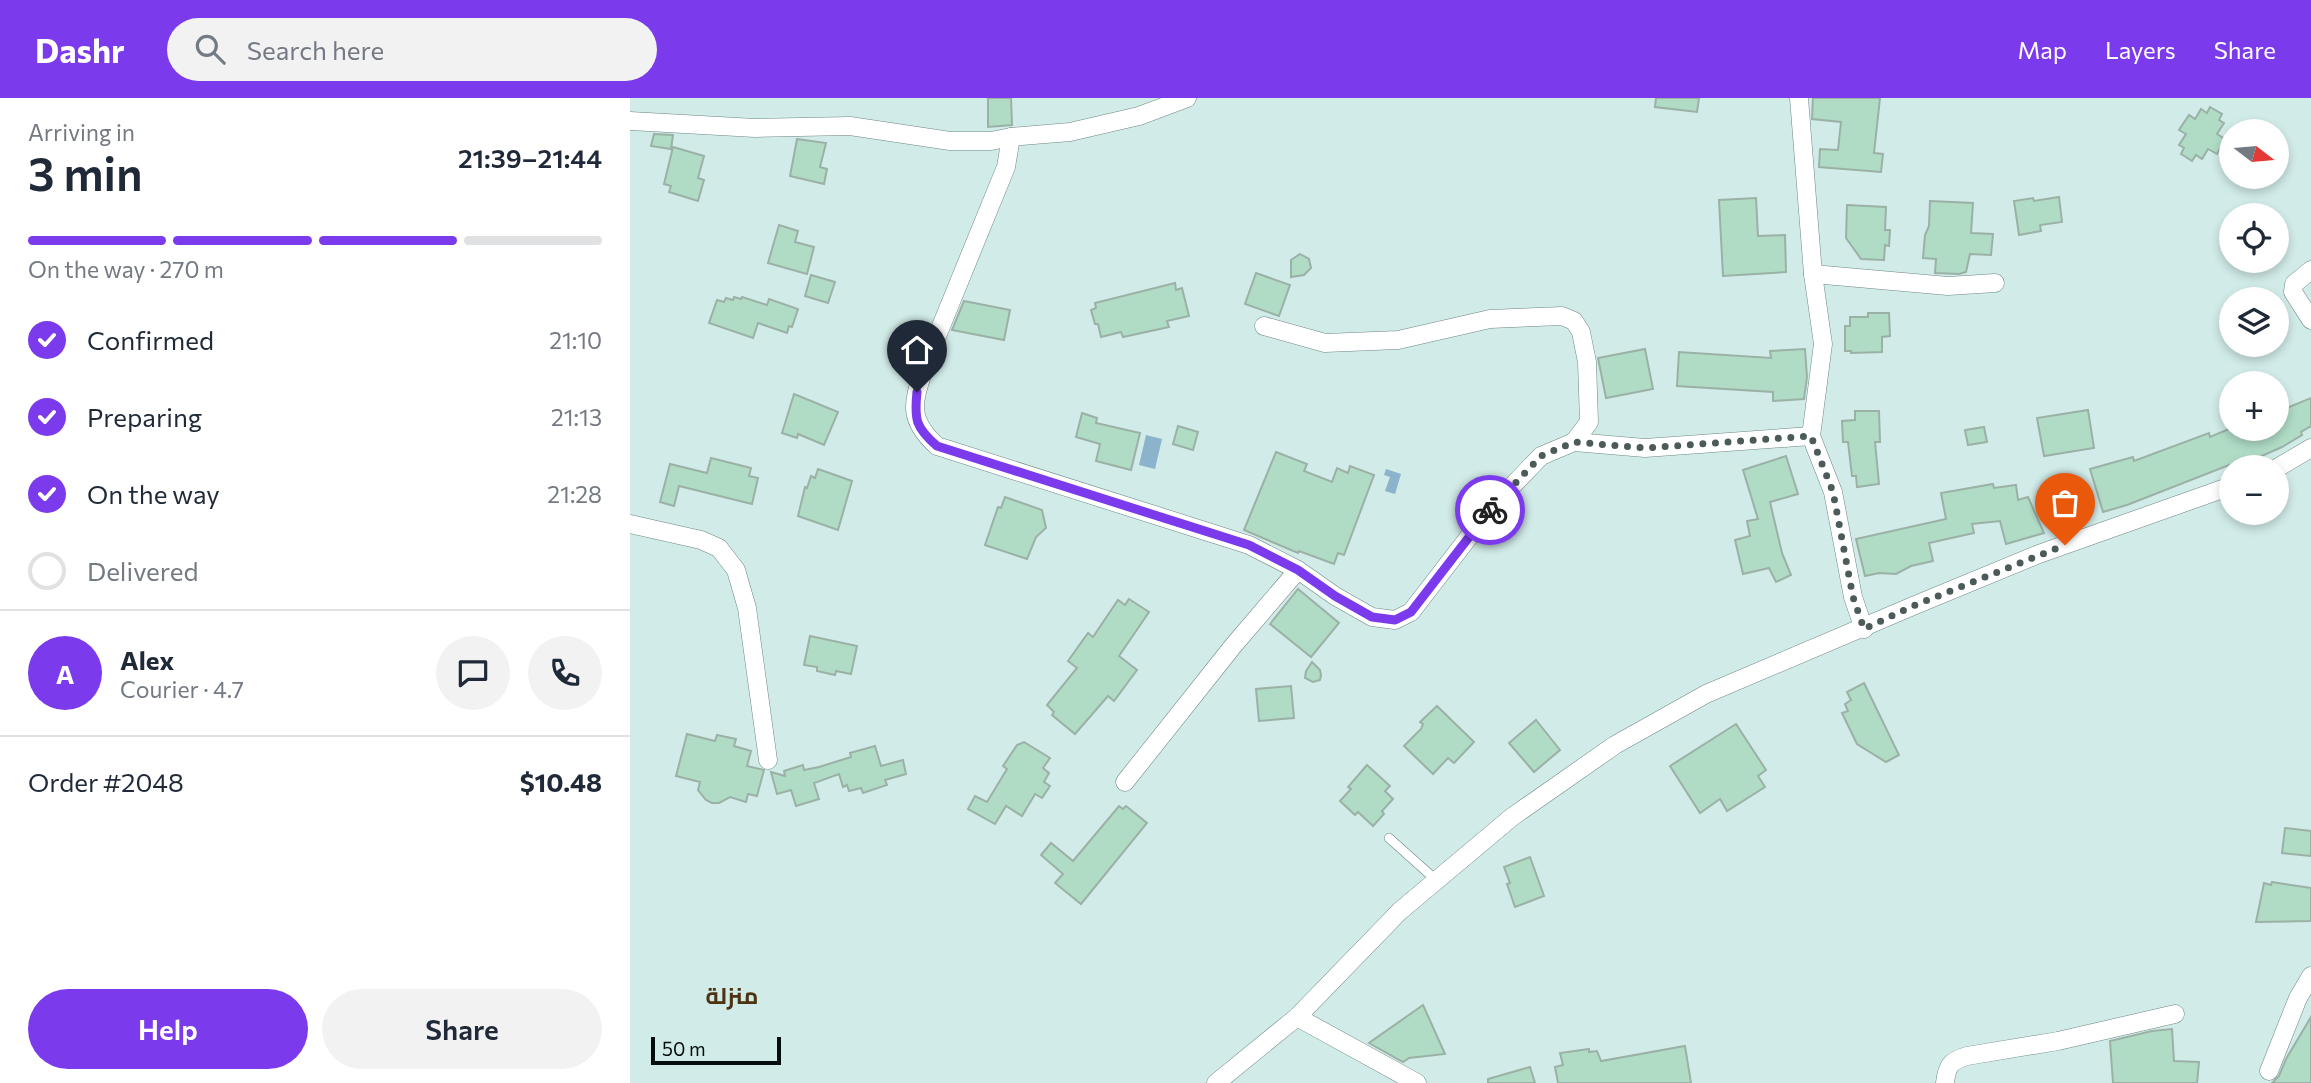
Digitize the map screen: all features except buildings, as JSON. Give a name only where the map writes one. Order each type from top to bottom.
[{"type":"street","points":[[630,121],[755,128],[849,125],[950,141],[990,141],[1070,132],[1139,116],[1187,98]]},
{"type":"street","points":[[1799,98],[1813,274],[1823,344],[1811,436],[1833,492],[1853,597],[1864,629]]},
{"type":"street","points":[[1011,137],[1006,167],[926,363],[917,392],[914,413],[921,432],[937,446],[1249,545],[1298,570],[1335,596],[1372,617],[1395,620],[1411,612],[1492,507],[1541,456],[1574,442],[1645,448],[1811,436]]},
{"type":"street","points":[[2311,270],[2294,284],[2293,292],[2311,320]]},
{"type":"street","points":[[1813,274],[1948,286],[1994,283]]},
{"type":"street","points":[[1264,326],[1325,343],[1398,340],[1490,319],[1562,316],[1574,321],[1581,332],[1587,362],[1589,422],[1574,442]]},
{"type":"street","points":[[2289,461],[2311,449]]},
{"type":"street","points":[[1216,1083],[1297,1017],[1400,911],[1436,880],[1512,817],[1615,745],[1706,694],[2039,554],[2219,490]]},
{"type":"street","points":[[630,524],[701,540],[719,548],[736,569],[747,608],[768,760]]},
{"type":"street","points":[[1125,782],[1233,646],[1298,570]]},
{"type":"street","points":[[2269,1071],[2298,998],[2311,976]]},
{"type":"street","points":[[1945,1083],[1947,1069],[1952,1060],[2058,1041],[2175,1014]]},
{"type":"street","points":[[1297,1017],[1417,1083]]},
{"type":"lane","points":[[1390,838],[1436,880]]},
{"type":"water","points":[[1146,435],[1162,439],[1155,469],[1139,465]]},
{"type":"water","points":[[1386,469],[1401,474],[1395,494],[1385,491],[1390,477],[1384,475]]},
{"type":"way so far","points":[[1490,510],[1541,456],[1574,442],[1645,448],[1811,436],[1833,492],[1853,597],[1864,629],[1913,606],[2065,545]]},
{"type":"district","name":"منزلة","points":[[732,996]]},
{"type":"route","points":[[917,392],[914,413],[921,432],[937,446],[1249,545],[1298,570],[1335,596],[1372,617],[1395,620],[1411,612],[1490,510]]}]
